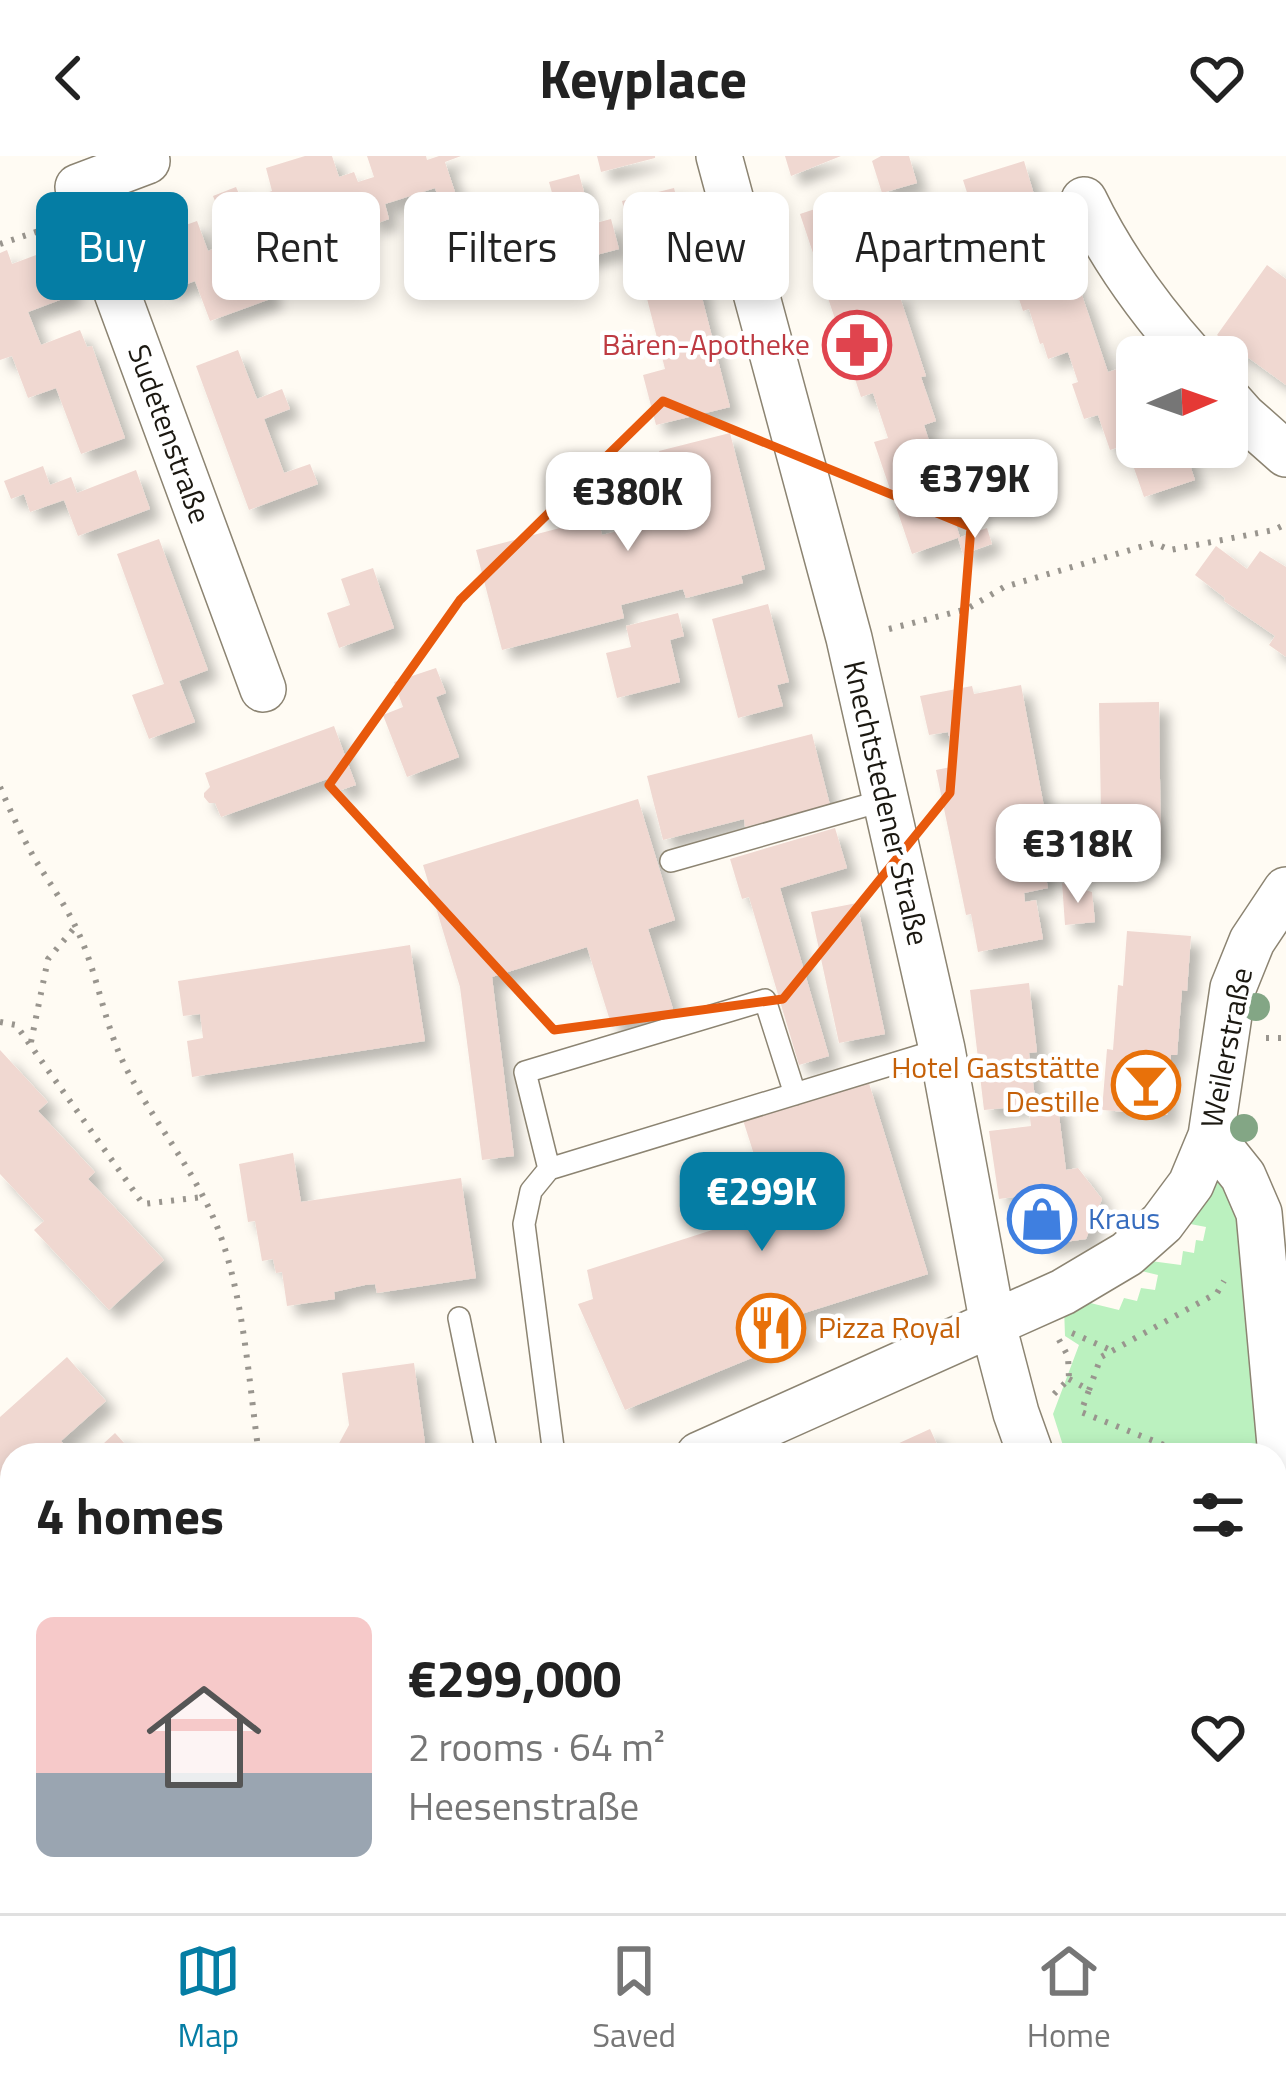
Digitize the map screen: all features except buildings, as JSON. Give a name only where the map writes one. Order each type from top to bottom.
[{"type":"street","name":"Knechtstedener Straße","points":[[719,156],[849,638],[942,1049],[993,1325],[1027,1443]]},
{"type":"street","points":[[80,192],[78,187],[152,158]]},
{"type":"street","points":[[1088,208],[1173,336]]},
{"type":"street","name":"Sudetenstraße","points":[[119,300],[263,689]]},
{"type":"street","points":[[1248,420],[1286,454]]},
{"type":"street","name":"Weilerstraße","points":[[726,1443],[1063,1292],[1127,1254],[1162,1223],[1191,1184],[1211,1136],[1233,988],[1252,941],[1280,907]]},
{"type":"street","points":[[1211,1136],[1243,1176],[1258,1213],[1283,1443]]},
{"type":"lane","points":[[671,861],[885,800]]},
{"type":"lane","points":[[549,1169],[526,1072],[765,1000],[796,1094]]},
{"type":"lane","points":[[552,1443],[524,1224],[531,1191],[549,1169],[942,1049]]},
{"type":"lane","points":[[459,1318],[485,1443]]},
{"type":"path","points":[[0,244],[36,232]]},
{"type":"path","points":[[849,638],[967,609],[1004,587],[1154,543],[1170,550],[1286,524]]},
{"type":"path","points":[[0,787],[32,854],[76,926],[125,1067],[218,1228],[230,1268],[257,1443]]},
{"type":"path","points":[[31,1046],[48,959],[76,926]]},
{"type":"path","points":[[0,1022],[16,1025],[143,1204],[202,1197]]},
{"type":"path","points":[[1159,1443],[1082,1412],[1101,1357],[1217,1293],[1258,1246]]},
{"type":"path","points":[[1048,1327],[1064,1345],[1069,1378],[1089,1390]]},
{"type":"path","points":[[1069,1331],[1113,1352]]},
{"type":"highlighted area","points":[[663,401],[971,527],[950,793],[783,999],[554,1030],[329,785],[460,600]]},
{"type":"green space","points":[[1222,1178],[1235,1192],[1263,1443],[1062,1443],[1053,1414],[1079,1345],[1065,1336],[1064,1307],[1078,1300],[1119,1310],[1124,1298],[1137,1301],[1141,1288],[1155,1290],[1158,1275],[1133,1269],[1143,1260],[1181,1265],[1183,1251],[1194,1253],[1196,1240],[1203,1241],[1206,1227],[1180,1222],[1207,1180]]},
{"type":"place","name":"Bären-Apotheke","points":[[857,345]]},
{"type":"place","name":"Hotel Gaststätte Destille","points":[[1146,1085]]},
{"type":"place","name":"Kraus","points":[[1042,1219]]},
{"type":"place","name":"Pizza Royal","points":[[771,1328]]}]
